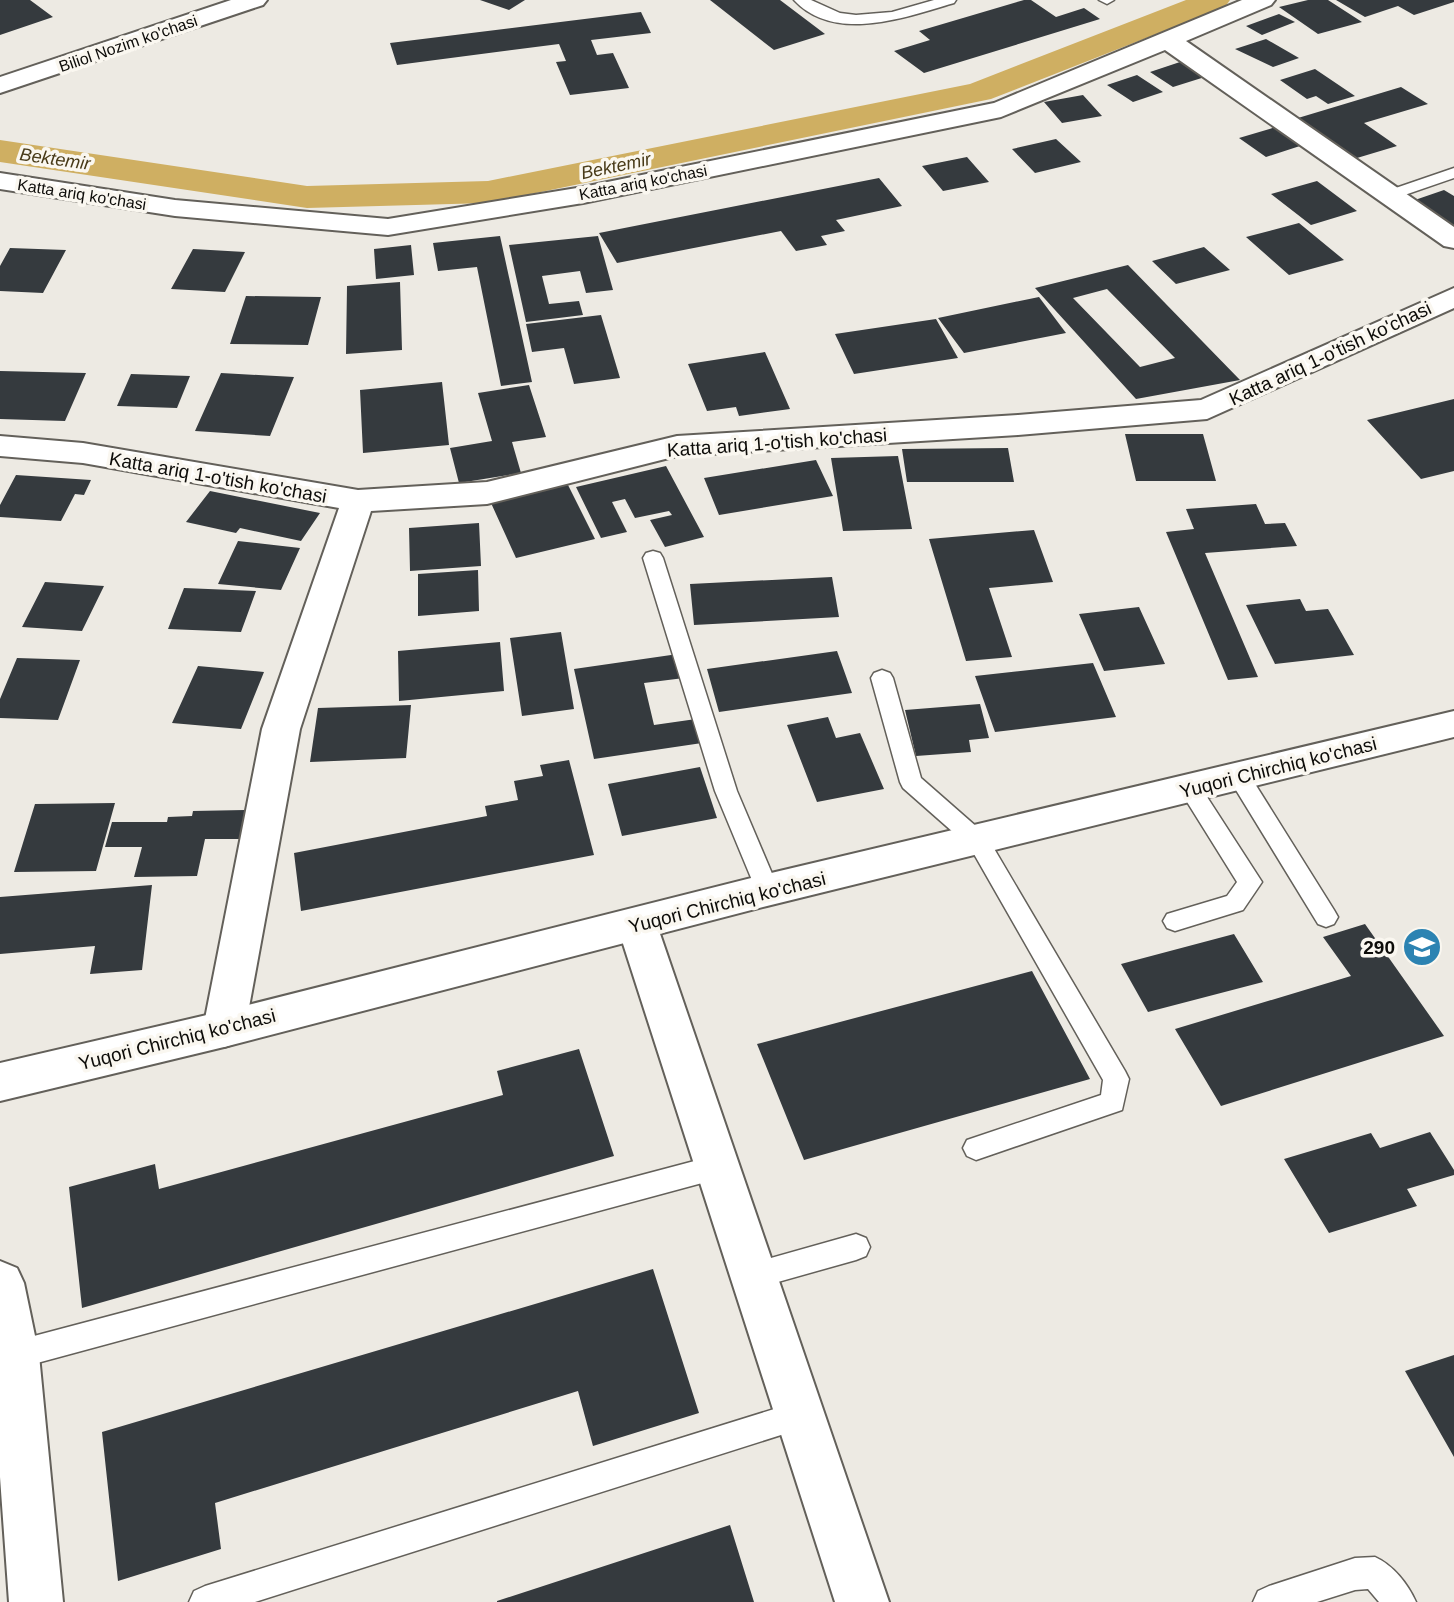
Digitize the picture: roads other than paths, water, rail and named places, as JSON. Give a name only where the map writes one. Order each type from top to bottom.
[{"type":"street","name":"Biliol Nozim ko'chasi","points":[[1,86],[255,0]]},
{"type":"street","name":"Katta ariq ko'chasi","points":[[0,181],[175,208],[388,227],[583,195],[1001,109],[1263,0]]},
{"type":"street","points":[[1168,40],[1454,240]]},
{"type":"street","name":"Katta ariq 1-o'tish ko'chasi","points":[[0,446],[83,453],[358,501],[487,493],[677,446],[1018,425],[1207,410],[1454,296]]},
{"type":"street","points":[[224,1028],[281,729],[358,501]]},
{"type":"street","name":"Yuqori Chirchiq ko'chasi","points":[[0,1082],[636,925],[767,890],[1454,724]]},
{"type":"street","points":[[636,925],[862,1602]]},
{"type":"street","points":[[0,1283],[15,1355],[36,1602]]},
{"type":"lane","points":[[801,0],[820,13],[844,20],[879,20],[949,0]]},
{"type":"lane","points":[[1390,195],[1454,173]]},
{"type":"lane","points":[[653,558],[726,791],[767,890]]},
{"type":"lane","points":[[882,678],[911,782],[978,841],[1116,1079],[1113,1102],[976,1148]]},
{"type":"lane","points":[[1239,777],[1326,916]]},
{"type":"lane","points":[[1175,921],[1235,903],[1250,882],[1190,789]]},
{"type":"lane","points":[[15,1355],[717,1167]]},
{"type":"lane","points":[[753,1276],[856,1247]]},
{"type":"lane","points":[[205,1602],[800,1415]]},
{"type":"lane","points":[[1269,1602],[1355,1574],[1375,1573],[1400,1602]]},
{"type":"waterway","name":"Bektemir","points":[[0,151],[307,197],[488,192],[979,92],[1214,0]]},
{"type":"place","name":"290","points":[[1422,947]]}]
